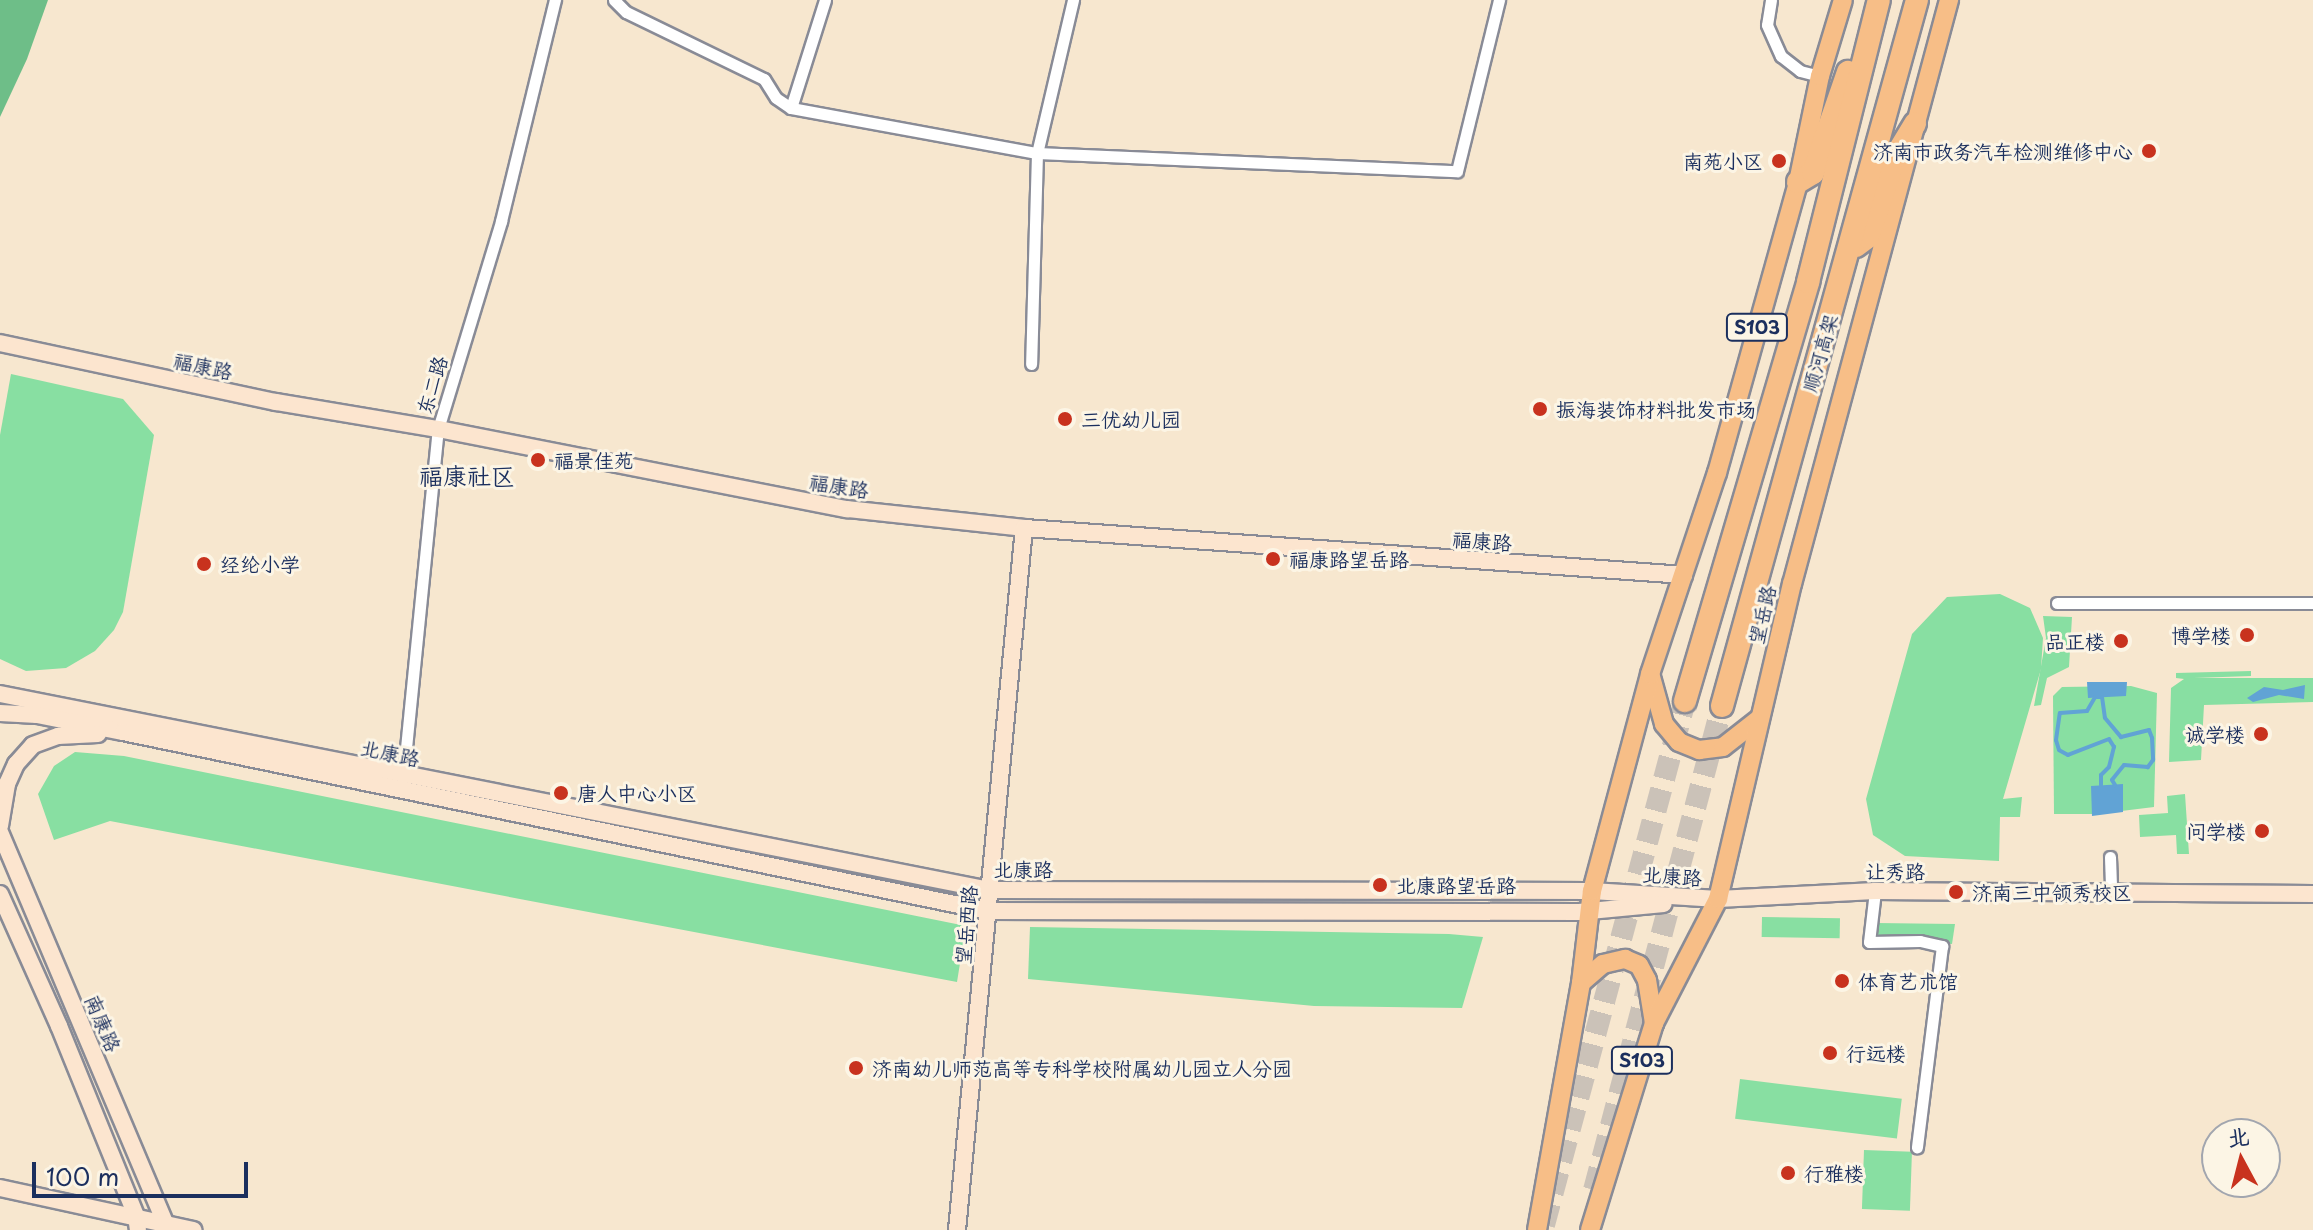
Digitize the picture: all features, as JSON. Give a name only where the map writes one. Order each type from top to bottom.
[{"type":"highway","name":"顺河高架","points":[[1685,701],[1808,282],[1879,0]]},
{"type":"highway","name":"顺河高架","points":[[1722,706],[1917,0]]},
{"type":"highway","points":[[1798,182],[1813,173],[1850,66],[1864,54]]},
{"type":"highway","points":[[1849,251],[1868,237],[1895,157],[1915,124]]},
{"type":"main road","name":"S103","points":[[1537,1230],[1581,983],[1587,911],[1650,674],[1717,473],[1798,182],[1820,76],[1843,0]]},
{"type":"main road","name":"望岳路","points":[[1590,1230],[1654,1023],[1718,899],[1760,718],[1949,0]]},
{"type":"main road","points":[[1650,674],[1664,724],[1679,742],[1699,750],[1723,747],[1760,718]]},
{"type":"main road","points":[[1581,983],[1603,964],[1625,959],[1639,965],[1647,980],[1654,1023]]},
{"type":"street","name":"东二路","points":[[402,784],[438,429],[501,221],[555,0]]},
{"type":"street","points":[[614,0],[626,12],[764,79],[776,98],[791,108],[1037,153],[1457,171],[1499,0]]},
{"type":"street","points":[[791,108],[825,0]]},
{"type":"street","points":[[1031,364],[1037,153],[1073,0]]},
{"type":"street","points":[[1771,0],[1767,25],[1770,39],[1781,56],[1800,71],[1820,76]]},
{"type":"street","name":"福康路","points":[[0,343],[276,402],[438,429],[847,509],[1024,528],[1684,575]]},
{"type":"street","name":"望岳西路","points":[[957,1230],[1024,528]]},
{"type":"street","points":[[2057,603],[2313,603]]},
{"type":"street","name":"北康路","points":[[0,694],[988,911],[1587,911],[1718,899]]},
{"type":"street","name":"北康路","points":[[0,713],[37,715],[989,890],[1592,891],[1718,899]]},
{"type":"street","points":[[0,826],[7,784],[16,764],[33,745],[58,736],[123,732]]},
{"type":"street","name":"南康路","points":[[0,832],[167,1227]]},
{"type":"street","points":[[2110,857],[2111,893]]},
{"type":"street","points":[[1875,891],[1869,942],[1920,941],[1942,946],[1917,1147]]},
{"type":"street","name":"让秀路","points":[[1718,899],[1875,891],[2313,894]]},
{"type":"street","name":"南康路","points":[[0,894],[137,1223]]},
{"type":"street","points":[[0,1188],[137,1223],[193,1230]]},
{"type":"green space","points":[[0,0],[48,0],[27,59],[0,117]]},
{"type":"green space","points":[[11,374],[123,399],[154,435],[123,612],[114,630],[95,651],[66,668],[26,671],[0,659],[0,435]]},
{"type":"green space","points":[[2000,594],[2030,608],[2043,638],[2041,669],[2003,799],[2022,797],[2020,817],[2000,817],[1999,861],[1905,856],[1873,835],[1866,799],[1912,634],[1947,597]]},
{"type":"green space","points":[[2043,616],[2072,617],[2069,667],[2047,678],[2041,705],[2034,706],[2046,638]]},
{"type":"green space","points":[[2251,671],[2251,676],[2194,678],[2313,678],[2313,702],[2204,705],[2201,760],[2169,762],[2171,688],[2184,679],[2176,678],[2176,673]]},
{"type":"green space","points":[[2131,686],[2157,693],[2154,807],[2097,814],[2054,814],[2053,696],[2062,687]]},
{"type":"green space","points":[[75,752],[124,756],[966,926],[957,982],[110,821],[54,840],[38,794],[54,766]]},
{"type":"green space","points":[[2185,794],[2189,854],[2177,854],[2176,835],[2140,837],[2139,815],[2168,813],[2167,796]]},
{"type":"green space","points":[[1762,917],[1840,918],[1840,938],[1762,937]]},
{"type":"green space","points":[[1876,923],[1955,924],[1952,944],[1874,935]]},
{"type":"green space","points":[[1030,927],[1483,937],[1462,1008],[1314,1006],[1028,979]]},
{"type":"green space","points":[[1740,1079],[1902,1099],[1897,1139],[1735,1119]]},
{"type":"green space","points":[[1864,1150],[1912,1152],[1910,1211],[1862,1209]]},
{"type":"water","points":[[2087,682],[2127,682],[2126,696],[2088,698]]},
{"type":"water","points":[[2305,685],[2304,699],[2279,695],[2253,702],[2247,698],[2264,687],[2283,690]]},
{"type":"water","points":[[2123,784],[2123,812],[2092,816],[2091,786]]},
{"type":"waterway","points":[[2101,785],[2101,775],[2109,767],[2114,747],[2109,739],[2068,755],[2059,750],[2056,740],[2060,713],[2087,711],[2095,697],[2102,697],[2105,718],[2121,737],[2149,730],[2152,738],[2153,760],[2148,767],[2124,765],[2112,780],[2115,785]]},
{"type":"tunnel","points":[[1544,1225],[1685,701]]},
{"type":"tunnel","points":[[1594,1190],[1722,706]]},
{"type":"place","name":"济南市政务汽车检测维修中心","points":[[2149,151]]},
{"type":"place","name":"南苑小区","points":[[1779,161]]},
{"type":"place","name":"振海装饰材料批发市场","points":[[1540,409]]},
{"type":"place","name":"三优幼儿园","points":[[1065,419]]},
{"type":"place","name":"福景佳苑","points":[[538,460]]},
{"type":"place","name":"福康路望岳路","points":[[1273,559]]},
{"type":"place","name":"经纶小学","points":[[204,564]]},
{"type":"place","name":"博学楼","points":[[2247,635]]},
{"type":"place","name":"品正楼","points":[[2121,641]]},
{"type":"place","name":"诚学楼","points":[[2261,734]]},
{"type":"place","name":"唐人中心小区","points":[[561,793]]},
{"type":"place","name":"问学楼","points":[[2262,831]]},
{"type":"place","name":"北康路望岳路","points":[[1380,885]]},
{"type":"place","name":"济南三中领秀校区","points":[[1956,892]]},
{"type":"place","name":"体育艺术馆","points":[[1842,981]]},
{"type":"place","name":"行远楼","points":[[1830,1053]]},
{"type":"place","name":"济南幼儿师范高等专科学校附属幼儿园立人分园","points":[[856,1068]]},
{"type":"place","name":"行雅楼","points":[[1788,1173]]},
{"type":"district","name":"福康社区","points":[[467,476]]}]
